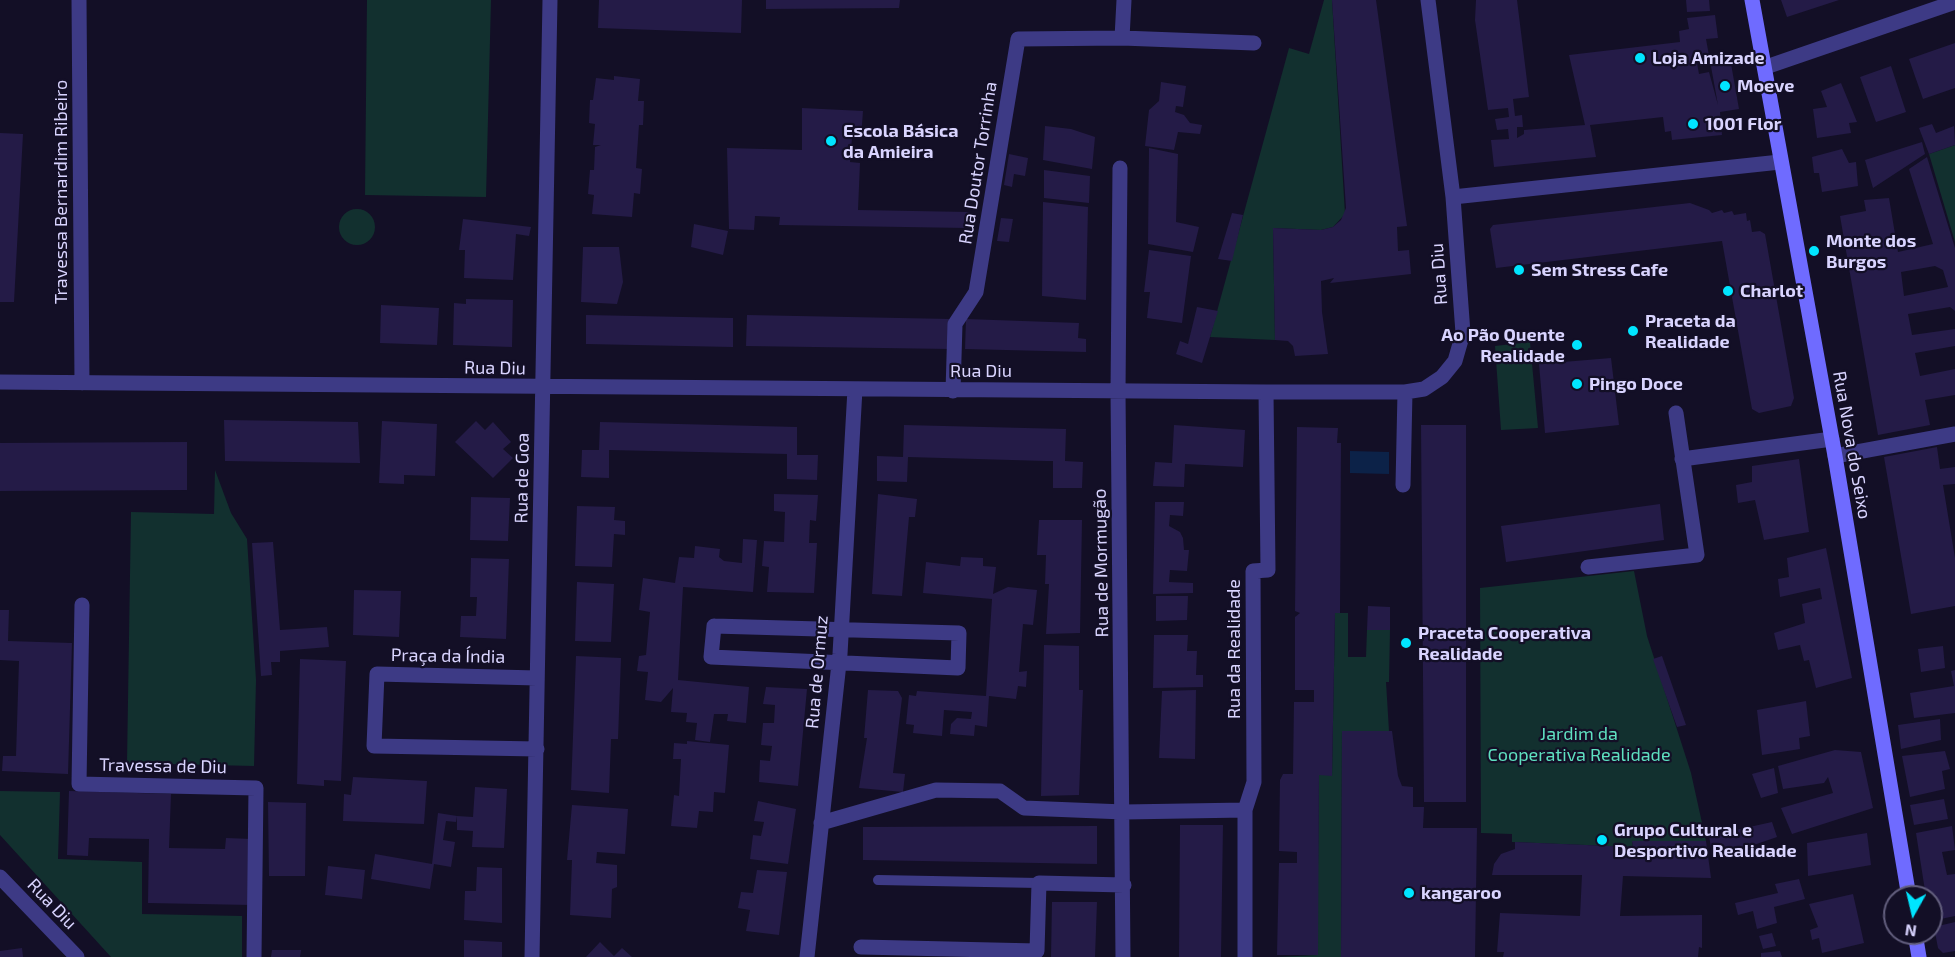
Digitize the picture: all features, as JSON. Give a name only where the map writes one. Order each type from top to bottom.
[{"type":"main road","name":"Rua Nova do Seixo","points":[[1752,0],[1835,456],[1907,885]]},
{"type":"street","name":"Travessa Bernardim Ribeiro","points":[[80,0],[82,383]]},
{"type":"street","name":"Rua de Goa","points":[[532,957],[550,0]]},
{"type":"street","points":[[1122,38],[1124,0]]},
{"type":"street","name":"Rua Diu","points":[[0,382],[953,391],[1405,392],[1424,389],[1442,377],[1455,361],[1462,342],[1453,197],[1428,0]]},
{"type":"street","points":[[1766,67],[1955,2]]},
{"type":"street","name":"Rua Doutor Torrinha","points":[[953,391],[955,324],[976,292],[1018,39],[1122,38],[1254,43]]},
{"type":"street","points":[[1453,197],[1780,162]]},
{"type":"street","name":"Rua de Mormugão","points":[[1120,168],[1119,391],[1124,812],[1123,957]]},
{"type":"street","name":"Rua de Ormuz","points":[[807,957],[841,629],[855,389]]},
{"type":"street","name":"Rua da Realidade","points":[[1245,957],[1245,810],[1254,782],[1253,571],[1269,570],[1266,392]]},
{"type":"street","points":[[1403,485],[1405,392]]},
{"type":"street","points":[[1588,567],[1697,555],[1676,414]]},
{"type":"street","points":[[1835,456],[1955,434]]},
{"type":"street","points":[[1682,459],[1832,439]]},
{"type":"street","name":"Travessa de Diu","points":[[82,605],[79,784],[256,788],[254,957]]},
{"type":"street","points":[[714,626],[841,629],[959,633],[958,668],[711,657],[714,626]]},
{"type":"street","name":"Praça da Índia","points":[[537,678],[377,674],[374,746],[537,749]]},
{"type":"street","points":[[821,823],[936,790],[1000,791],[1024,808],[1124,812],[1245,810]]},
{"type":"street","name":"Rua Diu","points":[[0,877],[77,957]]},
{"type":"street","points":[[861,947],[1037,951],[1039,883],[1124,885]]},
{"type":"lane","points":[[878,880],[1039,883]]},
{"type":"green space","points":[[367,0],[491,0],[486,197],[365,195]]},
{"type":"green space","points":[[1324,0],[1332,0],[1345,214],[1333,227],[1321,230],[1273,228],[1275,340],[1210,337],[1289,48],[1309,54]]},
{"type":"green space","points":[[1955,145],[1955,242],[1929,154]]},
{"type":"green space","points":[[357,209],[370,214],[375,227],[370,240],[357,245],[344,240],[339,227],[344,214]]},
{"type":"green space","points":[[1530,342],[1538,428],[1501,430],[1495,346]]},
{"type":"green space","points":[[215,470],[231,513],[247,539],[256,680],[254,766],[127,763],[131,512],[214,514]]},
{"type":"green space","name":"Jardim da Cooperativa Realidade","points":[[1634,571],[1647,636],[1691,773],[1706,841],[1632,842],[1633,847],[1512,842],[1512,834],[1481,833],[1480,588]]},
{"type":"green space","points":[[1335,613],[1348,613],[1348,657],[1366,657],[1367,630],[1390,630],[1389,682],[1386,682],[1389,731],[1342,732],[1341,957],[1277,957],[1317,955],[1319,775],[1332,775]]},
{"type":"green space","points":[[0,791],[60,792],[58,859],[142,862],[142,914],[242,916],[242,957],[111,957],[0,835]]},
{"type":"water","points":[[1350,451],[1389,452],[1389,474],[1350,473]]},
{"type":"building","points":[[599,0],[742,0],[741,33],[598,28]]},
{"type":"building","points":[[766,0],[900,0],[899,8],[766,9]]},
{"type":"building","points":[[1332,0],[1376,0],[1407,226],[1397,227],[1398,251],[1409,250],[1411,274],[1330,283],[1334,278],[1321,281],[1322,312],[1328,354],[1295,356],[1293,346],[1288,341],[1275,340],[1273,228],[1321,230],[1333,227],[1341,220],[1346,208]]},
{"type":"building","points":[[1476,0],[1517,0],[1529,97],[1513,99],[1515,116],[1522,115],[1523,127],[1517,127],[1517,138],[1524,134],[1524,130],[1585,125],[1569,55],[1680,42],[1679,31],[1689,29],[1687,18],[1715,15],[1718,38],[1706,39],[1710,61],[1730,58],[1739,109],[1720,112],[1722,135],[1672,140],[1671,131],[1665,132],[1663,117],[1590,125],[1596,157],[1494,167],[1491,140],[1509,139],[1508,129],[1497,130],[1495,119],[1509,117],[1508,108],[1488,110],[1475,20]],"holes":[[[1710,61],[1718,105],[1709,72],[1699,74],[1697,63]]]},
{"type":"building","points":[[1686,0],[1709,0],[1710,11],[1687,12]]},
{"type":"building","points":[[1781,0],[1839,0],[1787,17]]},
{"type":"building","points":[[1955,43],[1955,88],[1923,99],[1909,59]]},
{"type":"building","points":[[1891,66],[1906,112],[1876,122],[1860,77]]},
{"type":"building","points":[[614,76],[640,79],[638,101],[644,101],[643,125],[639,125],[636,168],[642,169],[640,194],[634,193],[632,217],[592,214],[594,195],[588,194],[590,170],[594,170],[595,147],[601,145],[593,145],[595,124],[589,123],[590,100],[593,100],[596,78],[614,80]]},
{"type":"building","points":[[1161,82],[1186,86],[1183,107],[1176,106],[1175,112],[1184,115],[1190,123],[1202,125],[1200,134],[1178,132],[1174,150],[1145,146],[1149,110],[1159,101]]},
{"type":"building","points":[[1841,83],[1857,122],[1849,123],[1851,133],[1817,138],[1813,109],[1827,107],[1821,91]]},
{"type":"building","points":[[802,108],[863,111],[861,138],[852,138],[850,162],[860,163],[858,210],[969,212],[967,228],[779,225],[780,217],[755,216],[754,230],[729,229],[727,148],[802,150]]},
{"type":"building","points":[[1932,124],[1936,133],[1954,126],[1955,145],[1929,154],[1919,128]]},
{"type":"building","points":[[1045,126],[1071,129],[1095,137],[1092,169],[1043,160]]},
{"type":"building","points":[[0,133],[23,134],[14,302],[0,302]]},
{"type":"building","points":[[1922,142],[1925,154],[1873,188],[1865,160]]},
{"type":"building","points":[[1149,148],[1178,154],[1176,222],[1199,227],[1193,252],[1148,244]]},
{"type":"building","points":[[1842,149],[1849,163],[1856,162],[1858,186],[1822,192],[1819,173],[1814,173],[1812,157]]},
{"type":"building","points":[[1009,154],[1028,158],[1025,176],[1014,174],[1012,187],[1004,185]]},
{"type":"building","points":[[1927,157],[1955,248],[1955,311],[1950,307],[1908,314],[1912,335],[1955,329],[1955,346],[1915,353],[1920,376],[1955,369],[1955,395],[1925,400],[1930,425],[1878,435],[1840,216],[1866,211],[1864,200],[1889,198],[1898,252],[1933,244],[1909,169]],"holes":[[[1935,266],[1943,270],[1948,287],[1904,296],[1901,272]]]},
{"type":"building","points":[[1044,170],[1090,176],[1089,203],[1044,198]]},
{"type":"building","points":[[1043,202],[1088,207],[1086,300],[1042,296]]},
{"type":"building","points":[[1690,203],[1712,213],[1722,210],[1724,213],[1732,211],[1734,215],[1746,213],[1752,232],[1760,231],[1765,234],[1794,398],[1791,406],[1759,413],[1752,409],[1722,241],[1496,268],[1490,229],[1493,225]]},
{"type":"building","points":[[1232,213],[1243,215],[1232,261],[1218,259]]},
{"type":"building","points":[[1001,218],[1013,219],[1009,242],[997,241]]},
{"type":"building","points":[[463,219],[531,227],[529,236],[516,234],[513,280],[464,278],[465,250],[459,250]]},
{"type":"building","points":[[694,224],[728,231],[723,255],[691,247]]},
{"type":"building","points":[[583,247],[619,247],[623,282],[617,304],[581,302]]},
{"type":"building","points":[[1149,250],[1191,256],[1182,323],[1147,318],[1150,292],[1144,292]]},
{"type":"building","points":[[466,299],[513,300],[512,347],[453,345],[454,303],[466,304]]},
{"type":"building","points":[[381,305],[439,308],[437,345],[380,343]]},
{"type":"building","points":[[1197,307],[1218,311],[1202,363],[1176,354],[1180,341],[1188,344]]},
{"type":"building","points":[[586,315],[733,318],[733,347],[586,344]]},
{"type":"building","points":[[747,315],[951,319],[950,349],[746,346]]},
{"type":"building","points":[[966,319],[1079,323],[1078,338],[1086,339],[1086,352],[965,349]]},
{"type":"building","name":"Pingo Doce","points":[[1611,358],[1619,425],[1545,433],[1539,364]]},
{"type":"building","points":[[224,420],[358,422],[360,463],[225,461]]},
{"type":"building","points":[[382,421],[437,424],[435,476],[404,475],[404,484],[379,483]]},
{"type":"building","points":[[476,421],[485,430],[493,422],[511,442],[503,449],[513,458],[493,478],[455,442]]},
{"type":"building","points":[[600,422],[797,427],[797,455],[818,455],[817,480],[787,479],[787,454],[609,450],[609,478],[581,477],[582,450],[599,450]]},
{"type":"building","points":[[904,425],[1066,429],[1065,461],[1083,462],[1082,488],[1053,488],[1053,461],[908,457],[907,482],[877,481],[877,456],[903,457]]},
{"type":"building","points":[[1174,425],[1245,430],[1243,467],[1185,464],[1184,487],[1153,486],[1155,462],[1172,463]]},
{"type":"building","points":[[1421,425],[1466,425],[1466,802],[1424,802]]},
{"type":"building","points":[[1297,427],[1338,428],[1337,443],[1341,443],[1340,613],[1335,613],[1332,776],[1319,775],[1318,955],[1277,955],[1279,863],[1297,863],[1297,852],[1279,851],[1280,780],[1283,774],[1293,774],[1294,702],[1314,702],[1314,690],[1295,690],[1295,617],[1300,613],[1295,611]]},
{"type":"building","points":[[187,442],[187,490],[0,491],[0,443]]},
{"type":"building","points":[[1937,447],[1940,469],[1955,467],[1955,484],[1943,485],[1955,558],[1955,606],[1911,614],[1884,457]]},
{"type":"building","points":[[1799,459],[1809,532],[1764,540],[1755,500],[1738,503],[1736,485],[1752,482],[1752,466]]},
{"type":"building","points":[[774,494],[818,495],[816,521],[810,520],[809,543],[817,543],[814,593],[767,592],[769,567],[762,566],[764,541],[784,542],[785,512],[774,511]]},
{"type":"building","points":[[878,494],[917,499],[915,517],[909,517],[902,596],[872,594]]},
{"type":"building","points":[[471,497],[510,498],[508,541],[470,540]]},
{"type":"building","points":[[1155,502],[1184,502],[1183,516],[1170,515],[1169,526],[1180,532],[1184,550],[1189,550],[1187,571],[1170,570],[1169,582],[1193,583],[1193,593],[1153,594]]},
{"type":"building","points":[[1660,504],[1664,540],[1506,562],[1501,526]]},
{"type":"building","points":[[577,506],[615,507],[614,520],[625,521],[625,535],[614,534],[612,567],[575,566]]},
{"type":"building","points":[[1039,520],[1082,520],[1080,633],[1046,634],[1049,584],[1045,584],[1046,555],[1037,555]]},
{"type":"building","points":[[743,539],[757,540],[753,592],[683,587],[678,680],[749,687],[746,723],[727,721],[728,714],[714,714],[710,742],[695,740],[697,723],[686,722],[687,713],[671,712],[673,688],[661,702],[645,700],[648,672],[637,671],[639,656],[646,655],[650,612],[639,610],[643,578],[675,583],[679,557],[694,558],[695,546],[720,549],[719,557],[724,561],[742,563]]},
{"type":"building","points":[[273,542],[280,630],[327,627],[329,647],[280,651],[280,662],[271,662],[272,675],[261,676],[252,543]]},
{"type":"building","points":[[1826,548],[1852,678],[1816,688],[1809,660],[1804,661],[1800,645],[1778,650],[1774,633],[1805,623],[1802,604],[1822,599],[1820,588],[1780,597],[1778,579],[1789,577],[1787,558]]},
{"type":"building","points":[[961,557],[983,558],[983,566],[996,567],[993,594],[1008,587],[1037,590],[1033,625],[1023,624],[1019,672],[1027,671],[1026,687],[1018,686],[1016,699],[989,696],[987,727],[975,725],[974,736],[950,734],[951,724],[957,718],[971,719],[972,712],[944,710],[942,736],[913,733],[914,725],[906,724],[909,695],[916,696],[917,691],[986,696],[992,599],[923,593],[926,562],[960,566]]},
{"type":"building","points":[[471,558],[509,559],[506,639],[460,637],[461,616],[476,616],[477,597],[470,597]]},
{"type":"building","points":[[577,582],[614,584],[611,642],[575,641]]},
{"type":"building","points":[[354,590],[401,591],[399,637],[353,635]]},
{"type":"building","points":[[1156,596],[1188,596],[1187,620],[1156,621]]},
{"type":"building","points":[[1368,606],[1390,607],[1390,630],[1367,630]]},
{"type":"building","points":[[0,610],[9,610],[8,641],[72,643],[68,774],[2,771],[3,756],[16,756],[19,661],[0,660]]},
{"type":"building","points":[[1154,635],[1188,635],[1187,651],[1197,651],[1196,675],[1203,675],[1203,687],[1153,688]]},
{"type":"building","points":[[1044,645],[1079,646],[1079,690],[1083,690],[1079,795],[1041,796]]},
{"type":"building","points":[[1943,646],[1945,668],[1921,672],[1918,649]]},
{"type":"building","points":[[576,656],[621,658],[618,739],[611,739],[609,793],[571,790]]},
{"type":"building","points":[[1662,656],[1686,725],[1677,727],[1653,659]]},
{"type":"building","points":[[300,659],[346,661],[341,781],[324,780],[324,786],[297,784]]},
{"type":"building","points":[[1955,670],[1955,713],[1914,718],[1910,693],[1954,686],[1951,671]]},
{"type":"building","points":[[766,687],[807,689],[798,786],[759,782],[760,760],[770,761],[772,746],[761,745],[763,723],[774,723],[775,705],[763,704]]},
{"type":"building","points":[[868,690],[898,691],[902,698],[893,773],[905,774],[903,792],[859,788],[867,738],[864,738]]},
{"type":"building","points":[[1196,690],[1195,759],[1159,758],[1162,691]]},
{"type":"building","points":[[1806,701],[1810,736],[1799,738],[1800,749],[1762,755],[1757,710]]},
{"type":"building","points":[[1940,719],[1941,740],[1901,749],[1898,725]]},
{"type":"building","name":"kangaroo","points":[[1342,731],[1392,731],[1398,776],[1402,786],[1413,787],[1413,807],[1424,807],[1423,828],[1477,828],[1475,957],[1341,957]]},
{"type":"building","points":[[687,741],[729,745],[725,793],[714,792],[713,812],[699,811],[697,828],[671,826],[674,795],[679,796],[681,759],[673,759],[674,743],[687,744]]},
{"type":"building","points":[[1835,750],[1861,752],[1873,808],[1792,834],[1781,808],[1833,793],[1828,777],[1824,783],[1783,789],[1778,766]]},
{"type":"building","points":[[1945,751],[1950,769],[1942,771],[1945,789],[1910,797],[1902,756]]},
{"type":"building","points":[[1774,768],[1778,793],[1761,798],[1752,774]]},
{"type":"building","points":[[353,777],[427,781],[424,824],[343,821],[344,794],[351,795]]},
{"type":"building","points":[[475,787],[507,789],[504,848],[472,847],[473,831],[457,830],[457,816],[473,817]]},
{"type":"building","points":[[69,791],[171,794],[169,848],[225,849],[226,838],[252,839],[251,905],[148,903],[149,839],[89,838],[88,856],[67,855]]},
{"type":"building","points":[[1944,799],[1948,819],[1914,825],[1910,805]]},
{"type":"building","points":[[758,801],[796,809],[788,864],[750,859],[753,835],[761,836],[764,822],[754,821]]},
{"type":"building","points":[[268,802],[306,803],[305,876],[269,876]]},
{"type":"building","points":[[572,805],[628,809],[625,854],[597,852],[596,863],[617,865],[617,887],[612,889],[611,918],[570,915],[572,860],[567,860]]},
{"type":"building","points":[[438,813],[457,816],[456,822],[446,821],[443,840],[455,842],[451,867],[434,864],[430,889],[371,879],[375,854],[432,864]]},
{"type":"building","points":[[1772,822],[1777,837],[1713,859],[1709,836]]},
{"type":"building","points":[[1180,825],[1223,825],[1221,957],[1179,957]]},
{"type":"building","points":[[1097,826],[1097,864],[863,860],[863,827]]},
{"type":"building","points":[[1952,826],[1955,850],[1942,852],[1947,875],[1955,874],[1955,916],[1943,918],[1943,885],[1924,885],[1916,833]]},
{"type":"building","points":[[1867,833],[1871,865],[1808,876],[1807,843]]},
{"type":"building","points":[[1632,841],[1706,841],[1711,878],[1623,876],[1620,916],[1702,915],[1702,948],[1699,947],[1698,957],[1503,957],[1504,952],[1497,952],[1500,913],[1580,916],[1582,875],[1492,875],[1494,864],[1501,854],[1515,849],[1515,842],[1633,847]]},
{"type":"building","points":[[328,866],[365,870],[362,899],[325,895]]},
{"type":"building","points":[[477,867],[502,868],[502,923],[464,920],[465,891],[476,891]]},
{"type":"building","points":[[757,870],[787,872],[779,935],[746,931],[750,910],[738,908],[741,892],[753,893]]},
{"type":"building","points":[[1799,879],[1805,899],[1774,907],[1777,923],[1757,929],[1753,911],[1738,915],[1735,903],[1778,893],[1775,884]]},
{"type":"building","points":[[1853,894],[1864,943],[1822,953],[1819,938],[1812,940],[1810,930],[1818,927],[1809,904]]},
{"type":"building","points":[[1052,902],[1097,902],[1095,957],[1051,957]]},
{"type":"building","points":[[1955,922],[1955,951],[1943,953],[1938,948],[1937,945],[1943,945],[1943,925]]},
{"type":"building","points":[[1772,933],[1776,946],[1763,949],[1759,936]]},
{"type":"building","points":[[464,940],[502,942],[502,957],[464,957]]},
{"type":"building","points":[[600,942],[614,956],[622,948],[632,957],[586,957]]},
{"type":"building","points":[[22,948],[23,957],[0,957],[0,951]]},
{"type":"building","points":[[272,950],[301,950],[300,957],[271,957]]},
{"type":"building","points":[[1780,951],[1782,957],[1761,957],[1761,953]]},
{"type":"place","name":"Loja Amizade","points":[[1640,58]]},
{"type":"place","name":"Moeve","points":[[1725,86]]},
{"type":"place","name":"1001 Flor","points":[[1693,124]]},
{"type":"place","name":"Escola Básica da Amieira","points":[[831,141]]},
{"type":"place","name":"Monte dos Burgos","points":[[1814,251]]},
{"type":"place","name":"Sem Stress Cafe","points":[[1519,270]]},
{"type":"place","name":"Charlot","points":[[1728,291]]},
{"type":"place","name":"Praceta da Realidade","points":[[1633,331]]},
{"type":"place","name":"Ao Pão Quente Realidade","points":[[1577,345]]},
{"type":"place","name":"Pingo Doce","points":[[1577,384]]},
{"type":"place","name":"Praceta Cooperativa Realidade","points":[[1406,643]]},
{"type":"place","name":"Grupo Cultural e Desportivo Realidade","points":[[1602,840]]},
{"type":"place","name":"kangaroo","points":[[1409,893]]}]
